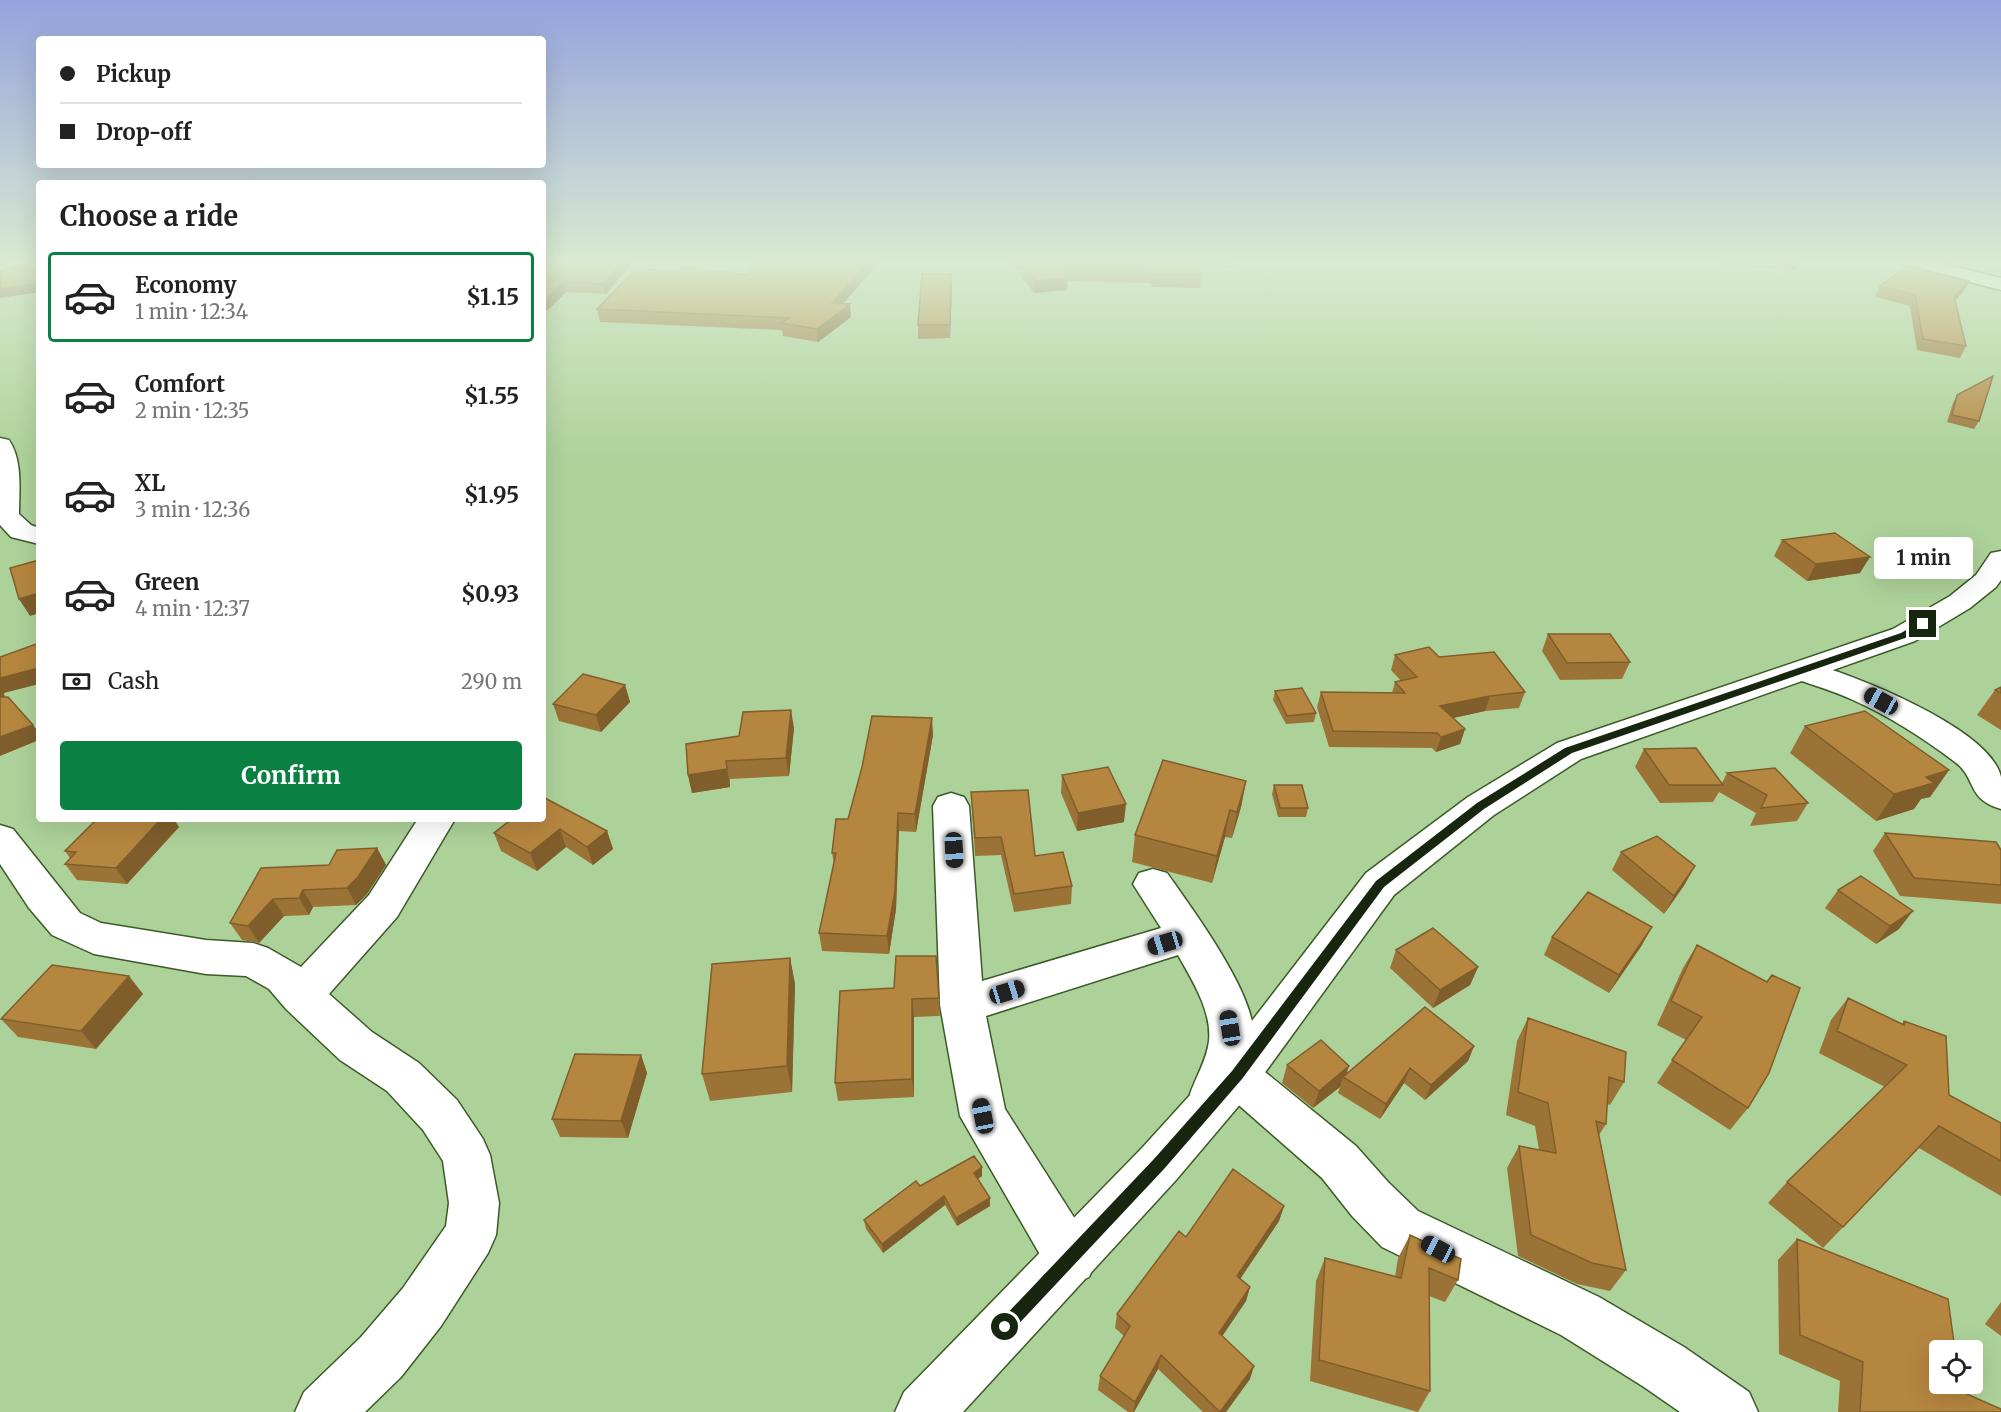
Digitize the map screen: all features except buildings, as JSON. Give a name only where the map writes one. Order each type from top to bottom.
[{"type":"street","points":[[0,425],[0,437]]},
{"type":"street","points":[[0,444],[7,473],[6,516],[21,531],[36,535]]},
{"type":"street","points":[[924,1412],[1071,1259],[1159,1164],[1223,1090],[1380,884],[1481,806],[1569,751],[1904,635],[1960,602],[1986,581],[2001,559]]},
{"type":"street","points":[[1804,671],[1864,692],[1931,728],[1971,756],[1992,790],[2001,796]]},
{"type":"street","points":[[951,806],[962,1005],[983,1116],[1071,1259]]},
{"type":"street","points":[[301,996],[383,906],[435,822]]},
{"type":"street","points":[[0,839],[66,924],[94,938],[206,957],[253,960],[284,977],[301,996],[357,1046],[403,1077],[440,1114],[466,1155],[474,1203],[470,1235],[449,1269],[381,1357],[324,1412]]},
{"type":"street","points":[[1153,884],[1187,936],[1221,996],[1228,1016],[1232,1040],[1223,1090]]},
{"type":"street","points":[[962,1005],[1187,936]]},
{"type":"street","points":[[1223,1090],[1339,1162],[1370,1199],[1400,1229],[1580,1316],[1664,1367],[1729,1412]]},
{"type":"route","points":[[1005,1327],[1159,1164],[1237,1075],[1380,884],[1481,806],[1569,751],[1804,671],[1904,635],[1923,624]]}]
